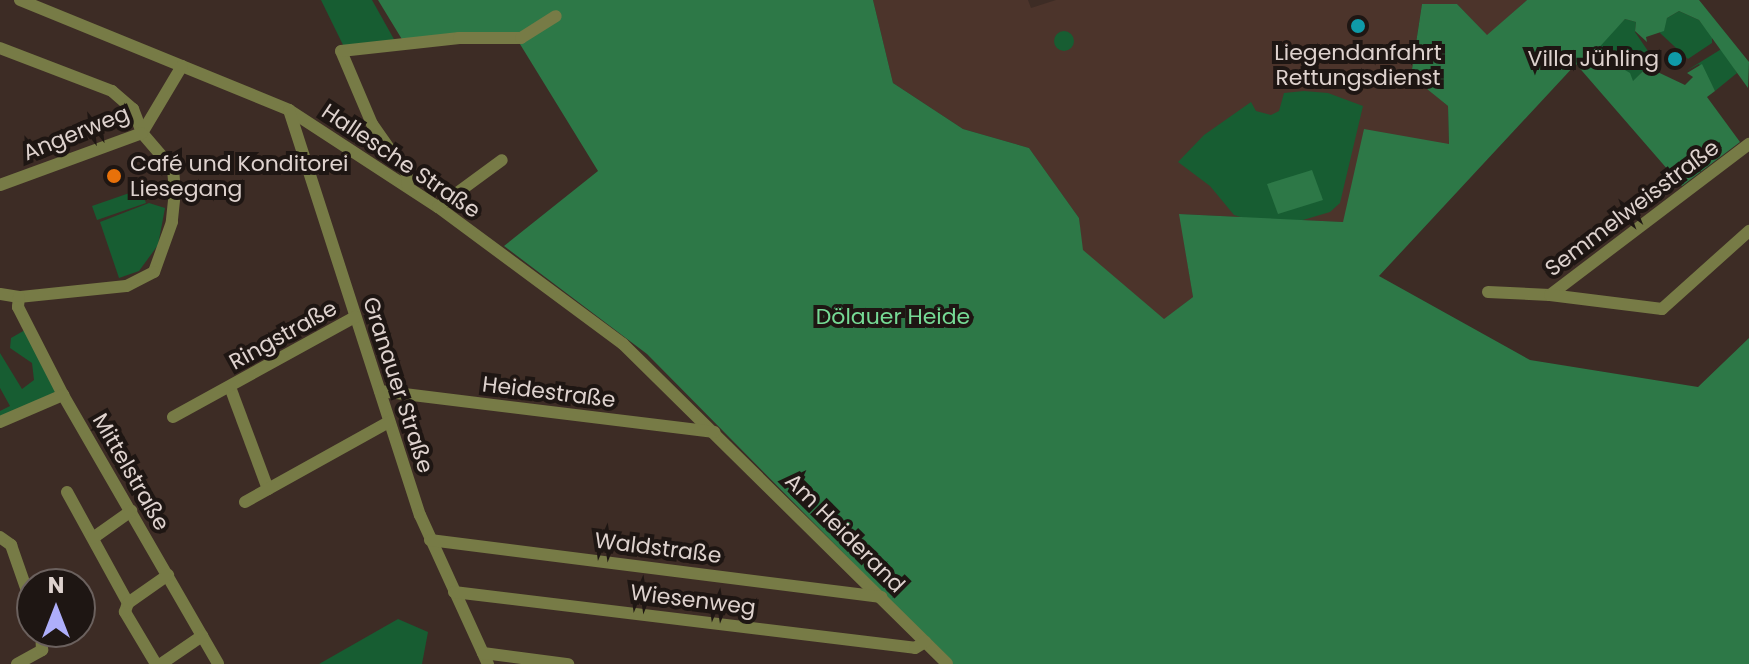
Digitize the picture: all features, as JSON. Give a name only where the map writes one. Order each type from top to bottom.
[{"type":"street","name":"Hallesche Straße","points":[[20,0],[289,110],[438,207],[623,344],[714,432]]},
{"type":"street","points":[[408,187],[407,174],[372,124],[341,51],[459,38],[521,38],[556,16]]},
{"type":"street","points":[[0,48],[112,91],[133,109],[142,133],[173,169],[175,191],[168,239],[154,272],[126,286],[19,297],[0,294]]},
{"type":"street","name":"Angerweg","points":[[0,185],[142,133],[182,66]]},
{"type":"street","name":"Granauer Straße","points":[[289,110],[430,540],[486,659]]},
{"type":"street","name":"Semmelweisstraße","points":[[1488,292],[1550,295],[1747,150]]},
{"type":"street","points":[[438,207],[502,160]]},
{"type":"street","points":[[1550,295],[1662,309],[1749,231]]},
{"type":"street","name":"Mittelstraße","points":[[19,297],[18,307],[63,395],[218,664]]},
{"type":"street","name":"Ringstraße","points":[[173,417],[355,317]]},
{"type":"street","name":"Ringstraße","points":[[230,387],[268,489]]},
{"type":"street","name":"Heidestraße","points":[[380,391],[714,432]]},
{"type":"street","points":[[0,422],[63,395]]},
{"type":"street","points":[[245,502],[389,422]]},
{"type":"street","name":"Am Heiderand","points":[[714,432],[947,664]]},
{"type":"street","points":[[67,492],[128,603],[130,624],[141,632],[158,664],[202,636]]},
{"type":"street","points":[[93,538],[131,511]]},
{"type":"street","points":[[0,537],[11,545],[19,568]]},
{"type":"street","name":"Waldstraße","points":[[430,540],[881,597]]},
{"type":"street","points":[[128,603],[168,575]]},
{"type":"street","name":"Wiesenweg","points":[[454,592],[915,648],[925,642]]},
{"type":"street","points":[[17,664],[15,660],[42,648]]},
{"type":"street","points":[[486,659],[568,664]]},
{"type":"shaded area","points":[[873,0],[1028,0],[1031,8],[1056,0],[1527,0],[1487,36],[1457,4],[1422,4],[1411,75],[1448,106],[1449,144],[1343,222],[1180,214],[1193,297],[1164,320],[1082,250],[1079,218],[1029,148],[963,129],[893,83]]},
{"type":"green space","points":[[321,0],[372,0],[395,41],[344,47]]},
{"type":"green space","name":"Dölauer Heide","points":[[378,0],[873,0],[893,83],[963,129],[1029,148],[1079,218],[1083,250],[1164,319],[1193,297],[1179,214],[1343,222],[1364,129],[1449,144],[1448,106],[1411,76],[1422,4],[1457,4],[1487,35],[1527,0],[1699,0],[1749,62],[1748,88],[1699,20],[1679,11],[1667,18],[1664,31],[1646,37],[1647,42],[1635,31],[1636,22],[1625,19],[1595,52],[1630,73],[1633,81],[1647,67],[1685,85],[1693,77],[1687,73],[1702,64],[1715,91],[1707,97],[1740,142],[1682,186],[1576,64],[1379,276],[1530,360],[1698,387],[1749,338],[1749,664],[953,664],[647,354],[504,246],[598,171],[515,36],[403,41]]},
{"type":"green space","points":[[1679,11],[1699,20],[1712,36],[1712,43],[1688,59],[1660,33],[1667,18]]},
{"type":"green space","points":[[1625,19],[1636,22],[1635,32],[1650,54],[1649,64],[1633,82],[1594,48]]},
{"type":"green space","points":[[1060,31],[1068,31],[1074,41],[1068,51],[1060,51],[1054,45],[1054,37]]},
{"type":"green space","points":[[1723,48],[1737,73],[1715,91],[1699,64],[1686,71]]},
{"type":"green space","points":[[1284,93],[1328,93],[1363,106],[1340,203],[1330,212],[1276,228],[1234,215],[1210,186],[1178,162],[1204,135],[1251,102],[1256,111],[1271,115],[1279,111]]},
{"type":"green space","points":[[1312,170],[1323,200],[1278,214],[1267,184]]},
{"type":"green space","points":[[141,189],[146,203],[97,220],[92,206]]},
{"type":"green space","points":[[149,203],[165,208],[158,245],[139,271],[119,278],[100,222]]},
{"type":"green space","points":[[25,330],[58,391],[0,417],[0,411],[10,406],[0,388],[0,353],[22,389],[34,380],[32,363],[10,348],[11,338]]},
{"type":"green space","points":[[398,619],[428,632],[422,664],[319,664]]},
{"type":"place","name":"Liegendanfahrt Rettungsdienst","points":[[1358,26]]},
{"type":"place","name":"Villa Jühling","points":[[1675,59]]},
{"type":"place","name":"Café und Konditorei Liesegang","points":[[114,176]]}]
